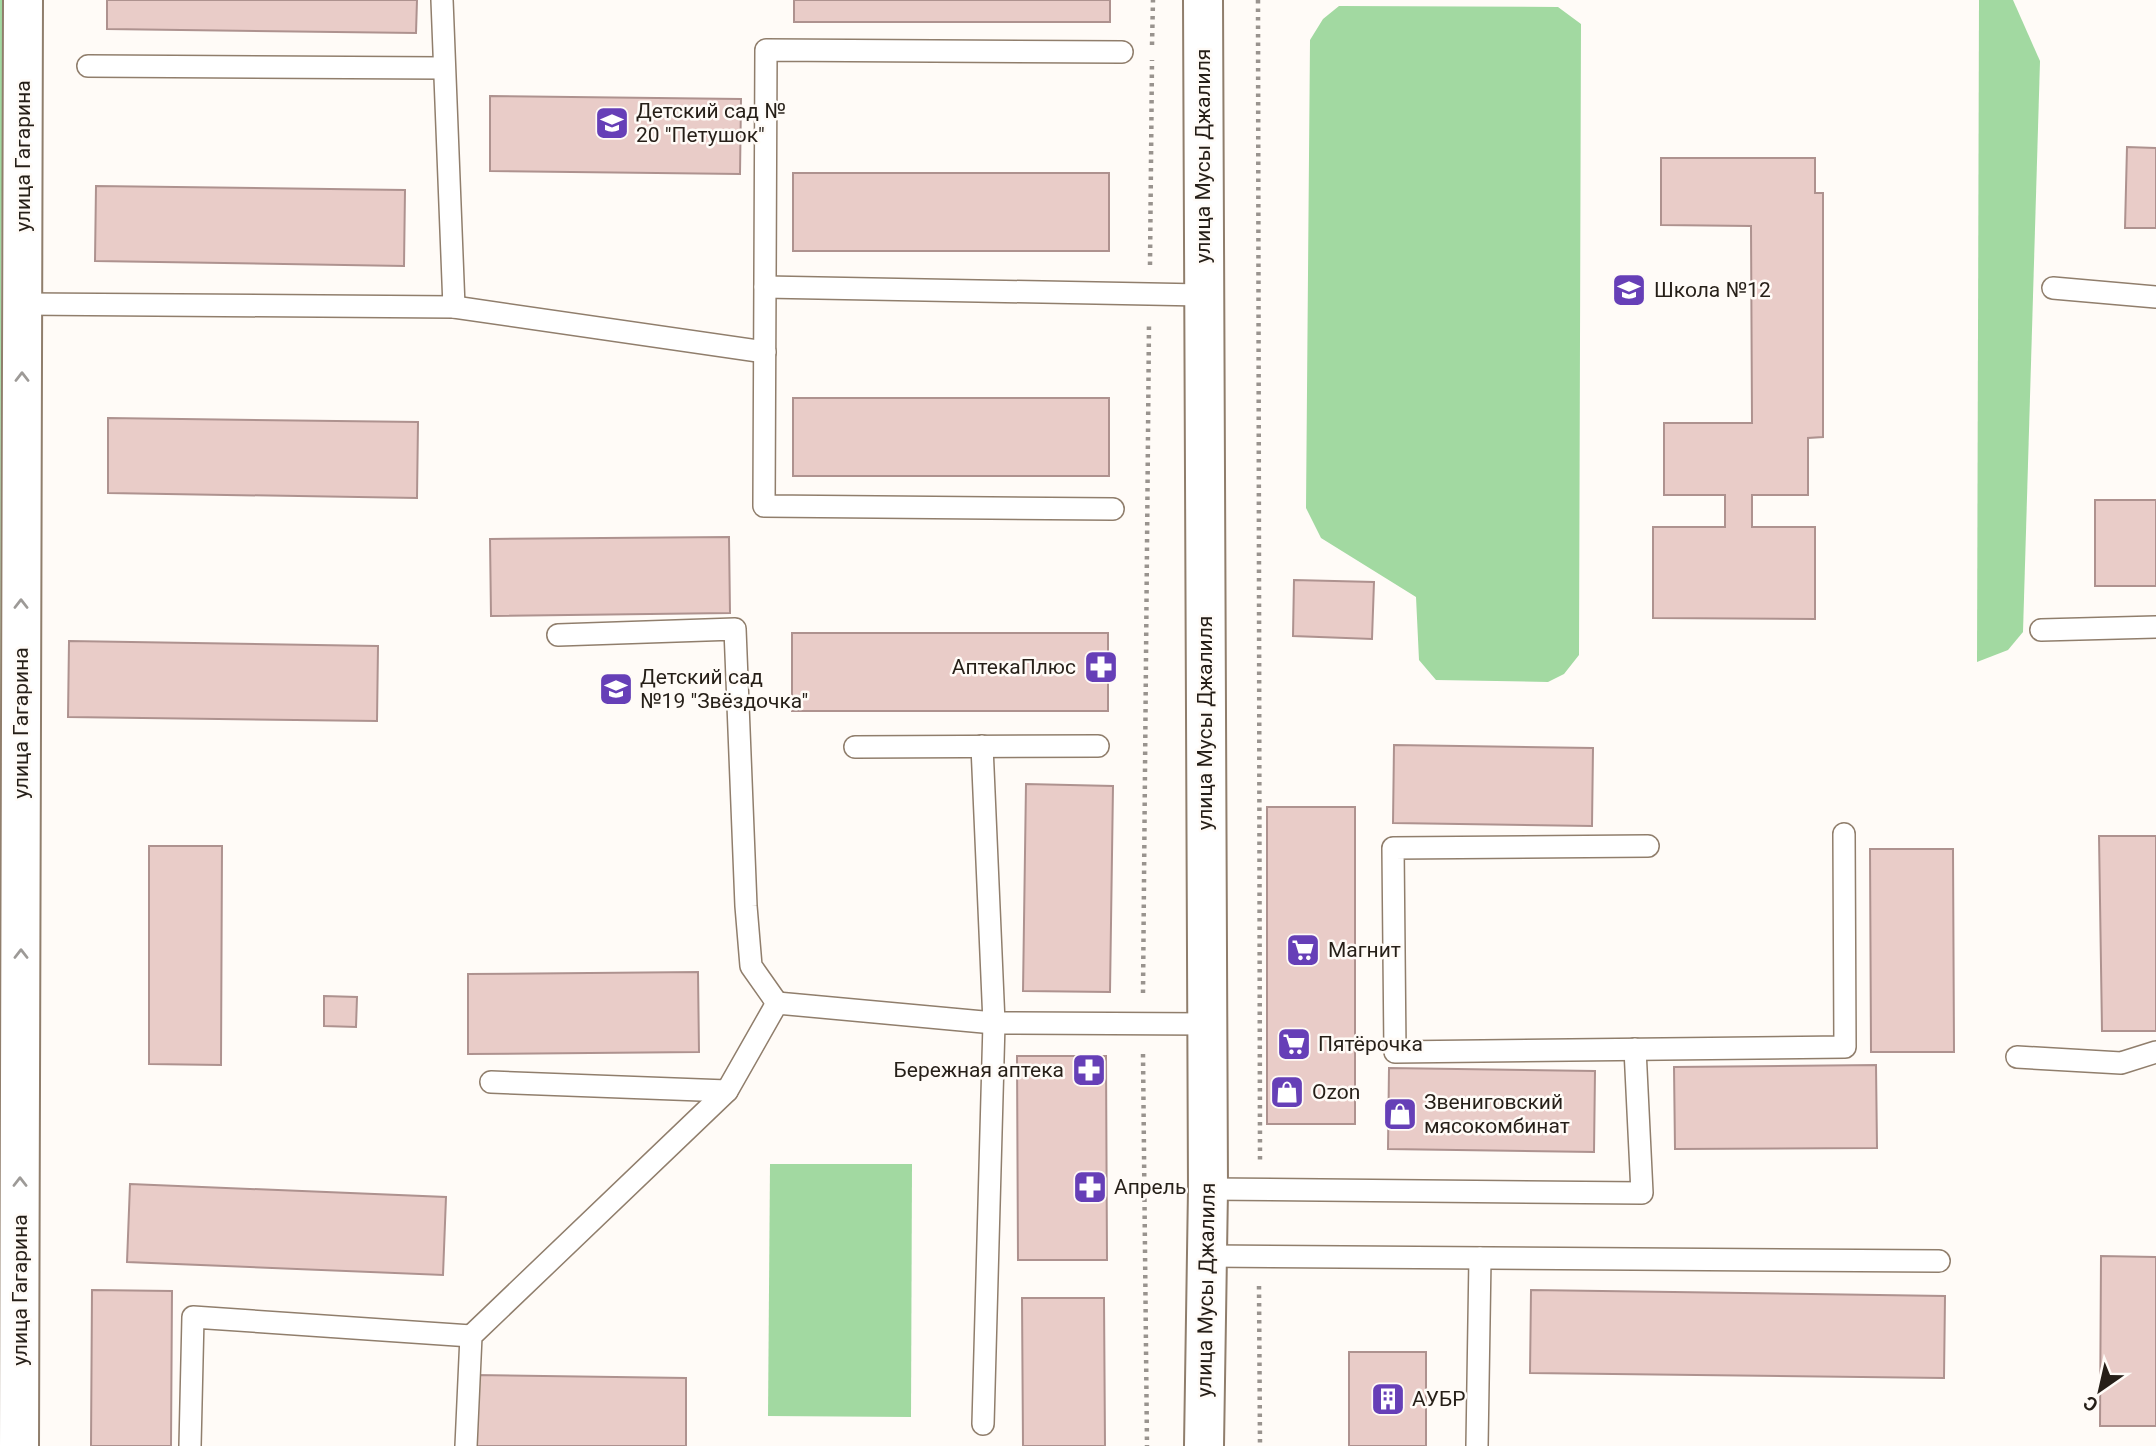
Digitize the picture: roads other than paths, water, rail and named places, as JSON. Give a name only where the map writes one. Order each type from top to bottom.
[{"type":"street","name":"улица Гагарина","points":[[19,1446],[23,0]]},
{"type":"street","name":"улица Мусы Джалиля","points":[[1203,0],[1202,295],[1208,1189],[1204,1446]]},
{"type":"lane","points":[[442,0],[454,307]]},
{"type":"lane","points":[[1113,509],[764,506],[766,50],[1122,52]]},
{"type":"lane","points":[[88,66],[443,68]]},
{"type":"lane","points":[[765,287],[1202,295]]},
{"type":"lane","points":[[2053,288],[2156,297]]},
{"type":"lane","points":[[22,304],[454,307],[765,352]]},
{"type":"lane","points":[[2041,630],[2156,627]]},
{"type":"lane","points":[[558,635],[735,629],[746,906],[751,967],[777,1003],[994,1023],[1207,1024]]},
{"type":"lane","points":[[982,746],[994,1023],[983,1424]]},
{"type":"lane","points":[[855,747],[1098,746]]},
{"type":"lane","points":[[1648,846],[1393,848],[1395,1052],[1845,1047],[1844,834]]},
{"type":"lane","points":[[466,1446],[471,1336],[727,1091],[777,1003]]},
{"type":"lane","points":[[1208,1189],[1642,1193],[1635,1049]]},
{"type":"lane","points":[[2017,1057],[2121,1063],[2156,1052]]},
{"type":"lane","points":[[491,1082],[727,1091]]},
{"type":"lane","points":[[1207,1256],[1939,1261]]},
{"type":"lane","points":[[1477,1446],[1480,1258]]},
{"type":"lane","points":[[190,1446],[193,1317],[471,1336]]},
{"type":"place","name":"Детский сад № 20 \"Петушок\"","points":[[612,123]]},
{"type":"place","name":"Школа №12","points":[[1629,290]]},
{"type":"place","name":"АптекаПлюс","points":[[1101,667]]},
{"type":"place","name":"Детский сад №19 \"Звёздочка\"","points":[[616,689]]},
{"type":"place","name":"Магнит","points":[[1303,950]]},
{"type":"place","name":"Пятёрочка","points":[[1294,1044]]},
{"type":"place","name":"Бережная аптека","points":[[1089,1070]]},
{"type":"place","name":"Ozon","points":[[1287,1092]]},
{"type":"place","name":"Звениговский мясокомбинат","points":[[1400,1114]]},
{"type":"place","name":"Апрель","points":[[1090,1187]]},
{"type":"place","name":"АУБР","points":[[1388,1399]]}]
